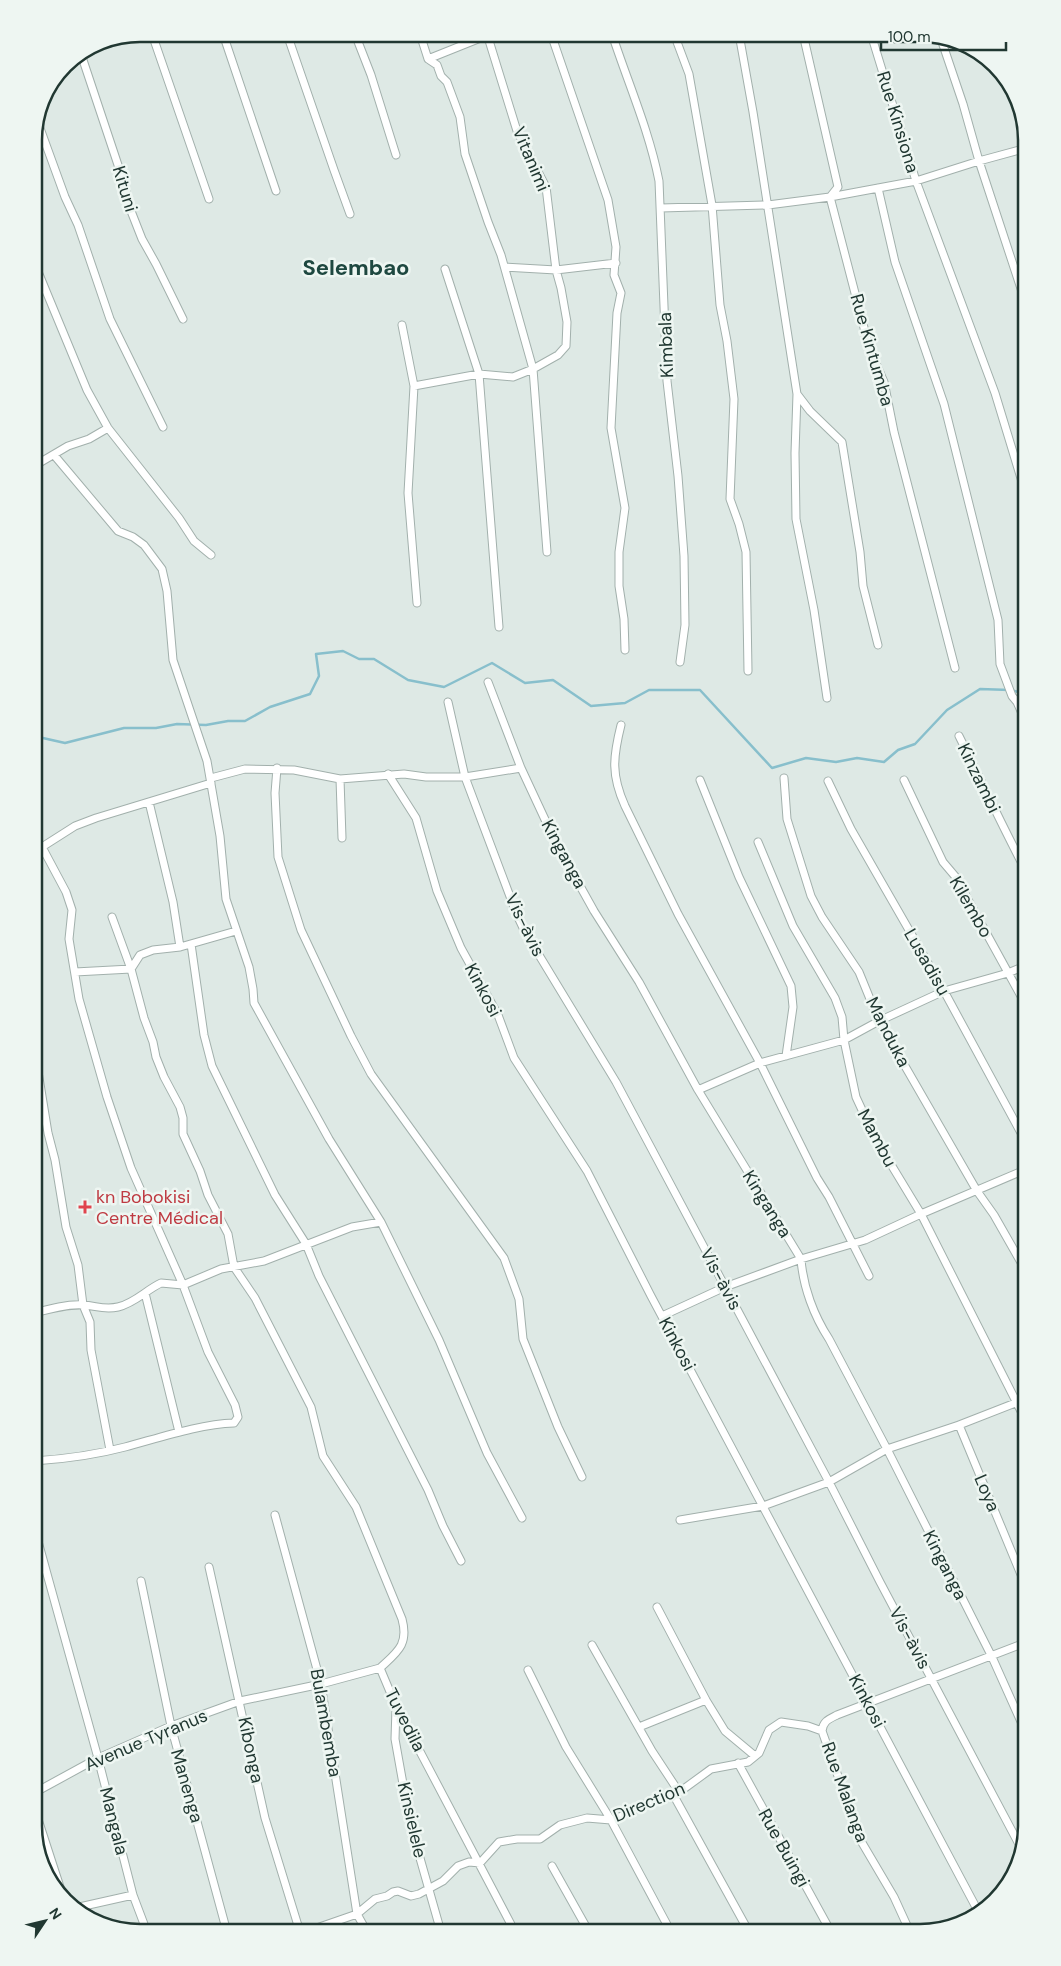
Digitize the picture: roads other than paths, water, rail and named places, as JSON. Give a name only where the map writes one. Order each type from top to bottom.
[{"type":"street","points":[[155,43],[209,199]]},
{"type":"street","points":[[226,43],[276,191]]},
{"type":"street","points":[[290,43],[350,214]]},
{"type":"street","points":[[359,43],[371,75],[396,155]]},
{"type":"street","points":[[423,43],[428,59],[437,65],[441,76],[447,82],[460,116],[465,154],[505,267],[533,369],[547,552]]},
{"type":"street","points":[[428,59],[466,43]]},
{"type":"street","name":"Vitanimi","points":[[491,43],[517,130],[546,187],[556,270],[562,288],[567,322],[566,346],[558,355],[533,369]]},
{"type":"street","points":[[554,43],[608,200],[615,240],[616,263],[614,275],[621,293],[617,313],[611,428],[626,508],[619,552],[619,586],[624,619],[624,650]]},
{"type":"street","name":"Kimbala","points":[[615,43],[654,154],[659,181],[667,381],[678,476],[684,556],[685,625],[680,662]]},
{"type":"street","points":[[677,43],[689,74],[712,205],[720,305],[727,341],[734,399],[730,499],[746,552],[748,671]]},
{"type":"street","points":[[741,43],[748,78],[797,394],[795,453],[796,520],[814,610],[827,698]]},
{"type":"street","name":"Rue Kintumba","points":[[806,43],[838,186],[830,197],[869,347],[884,382],[894,432],[955,668]]},
{"type":"street","name":"Rue Kinsiona","points":[[874,43],[916,181],[992,384],[1018,469]]},
{"type":"street","points":[[943,45],[1018,280]]},
{"type":"street","name":"Kituni","points":[[83,61],[123,180],[131,211],[142,239],[183,319]]},
{"type":"street","points":[[43,134],[65,197],[78,225],[110,319],[163,427]]},
{"type":"street","points":[[661,208],[677,209],[712,205],[768,205],[830,197],[916,181],[1018,150]]},
{"type":"street","points":[[878,188],[894,262],[944,404],[998,620],[1000,664],[1012,696],[1018,704]]},
{"type":"street","points":[[505,267],[556,270],[616,263]]},
{"type":"street","points":[[445,269],[479,374],[499,627]]},
{"type":"street","points":[[43,284],[87,390],[108,428],[179,518],[194,541],[211,555]]},
{"type":"street","points":[[402,325],[414,386],[408,494],[417,603]]},
{"type":"street","points":[[414,386],[479,374],[513,378],[533,369]]},
{"type":"street","points":[[797,394],[810,411],[842,442],[860,552],[863,586],[878,645]]},
{"type":"street","points":[[43,461],[68,446],[89,439],[108,428]]},
{"type":"street","points":[[54,455],[118,531],[133,537],[144,545],[162,568],[167,591],[173,660],[207,761],[220,836],[226,899],[249,967],[255,1008],[329,1139],[381,1222],[439,1340],[487,1453],[522,1518]]},
{"type":"street","name":"Kinganga","points":[[488,682],[521,768],[555,841],[594,911],[639,982],[698,1090],[801,1260],[804,1280],[820,1327],[829,1339],[887,1449],[992,1657],[1018,1715]]},
{"type":"street","name":"Vis-àvis","points":[[448,702],[465,777],[525,932],[616,1082],[830,1482],[880,1582],[1018,1842]]},
{"type":"street","points":[[621,725],[614,760],[620,794],[678,914],[760,1063],[817,1178],[869,1276]]},
{"type":"street","name":"Kinzambi","points":[[959,736],[1018,857]]},
{"type":"street","points":[[43,845],[75,826],[246,769],[276,768],[340,779],[388,774],[465,777],[521,768]]},
{"type":"street","points":[[276,768],[275,793],[278,857],[301,930],[371,1074],[504,1258],[519,1299],[523,1339],[558,1427],[582,1477]]},
{"type":"street","name":"Kinkosi","points":[[388,774],[416,818],[437,891],[461,948],[498,1015],[514,1058],[588,1171],[662,1316],[975,1906]]},
{"type":"street","name":"Manduka","points":[[784,778],[787,819],[811,896],[822,917],[859,972],[879,1021],[976,1190],[994,1215],[1018,1257]]},
{"type":"street","points":[[340,779],[342,838]]},
{"type":"street","points":[[700,780],[738,877],[791,986],[793,1007],[786,1056]]},
{"type":"street","name":"Kilembo","points":[[904,780],[943,862],[960,882],[1018,990]]},
{"type":"street","name":"Lusadisu","points":[[828,781],[855,837],[944,991],[1018,1127]]},
{"type":"street","points":[[148,802],[173,902],[180,947]]},
{"type":"street","name":"Mambu","points":[[758,842],[793,926],[835,998],[842,1017],[844,1040],[856,1097],[875,1138],[921,1214],[1018,1402]]},
{"type":"street","points":[[42,1460],[62,1459],[110,1450],[179,1432],[222,1423],[234,1423],[238,1417],[235,1405],[208,1352],[183,1285],[130,1168],[79,999],[69,939],[72,910],[66,892],[43,855]]},
{"type":"street","points":[[112,917],[131,969],[156,1057],[180,1107],[183,1134],[200,1171],[208,1195],[228,1234],[234,1267]]},
{"type":"street","points":[[131,969],[140,955],[152,950],[180,947],[236,931]]},
{"type":"street","points":[[191,944],[204,1035],[212,1066],[275,1195],[306,1244],[319,1276],[462,1561]]},
{"type":"street","points":[[698,1090],[760,1063],[844,1040],[879,1021],[944,991],[1018,968]]},
{"type":"street","points":[[76,972],[131,969]]},
{"type":"street","points":[[42,1099],[66,1227],[78,1265],[83,1305],[90,1322],[91,1350],[110,1450]]},
{"type":"street","points":[[662,1316],[726,1287],[801,1260],[853,1244],[1018,1173]]},
{"type":"street","points":[[42,1311],[83,1305],[102,1309],[119,1307],[133,1301],[161,1283],[183,1285],[205,1275],[264,1261],[352,1227],[381,1222]]},
{"type":"street","name":"Tuvedila","points":[[234,1267],[255,1298],[312,1408],[323,1456],[356,1506],[405,1630],[403,1645],[380,1668],[396,1706],[512,1923]]},
{"type":"street","points":[[145,1293],[179,1432]]},
{"type":"street","points":[[680,1520],[764,1506],[830,1482],[887,1449],[959,1425],[1018,1402]]},
{"type":"street","name":"Loya","points":[[959,1425],[1018,1567]]},
{"type":"street","name":"Bulambemba","points":[[275,1516],[321,1684],[357,1914],[362,1923]]},
{"type":"street","name":"Mangala","points":[[42,1556],[98,1758],[133,1895],[144,1923]]},
{"type":"street","name":"Kibonga","points":[[209,1566],[265,1818],[297,1923]]},
{"type":"street","name":"Manenga","points":[[141,1581],[170,1726],[225,1923]]},
{"type":"street","points":[[657,1607],[706,1700],[725,1731],[755,1756],[763,1745],[769,1730],[781,1722],[808,1726],[822,1731],[826,1720],[1018,1646]]},
{"type":"street","points":[[592,1645],[676,1794],[745,1924]]},
{"type":"street","name":"Avenue Tyranus","points":[[42,1789],[98,1758],[170,1726],[240,1701],[321,1684],[380,1668]]},
{"type":"street","points":[[528,1670],[566,1747],[611,1820],[667,1924]]},
{"type":"street","points":[[639,1727],[706,1700]]},
{"type":"street","name":"Kinsielele","points":[[396,1706],[395,1739],[410,1823],[439,1923]]},
{"type":"street","name":"Rue Malanga","points":[[822,1731],[861,1841],[894,1896],[906,1924]]},
{"type":"street","name":"Direction","points":[[480,1863],[499,1842],[517,1839],[540,1839],[560,1825],[587,1818],[611,1820],[657,1798],[676,1794],[711,1769],[748,1762],[755,1756]]},
{"type":"street","name":"Rue Buingi","points":[[738,1763],[827,1924]]},
{"type":"street","points":[[43,1833],[56,1875]]},
{"type":"street","points":[[330,1923],[357,1914],[375,1899],[393,1892],[398,1891],[411,1896],[419,1894],[443,1881],[458,1866],[469,1862],[480,1863]]},
{"type":"street","points":[[552,1866],[584,1924]]},
{"type":"street","points":[[85,1906],[133,1895]]},
{"type":"waterway","points":[[43,738],[65,743],[124,728],[156,728],[177,724],[206,725],[228,721],[245,721],[270,707],[310,694],[319,676],[316,654],[343,651],[359,659],[374,659],[408,680],[444,687],[492,663],[525,683],[553,680],[591,706],[625,703],[649,690],[700,690],[772,768],[806,758],[836,762],[857,758],[884,762],[898,750],[915,744],[947,710],[980,689],[1018,692]]},
{"type":"place","name":"kn Bobokisi Centre Médical","points":[[85,1207]]},
{"type":"district","name":"Selembao","points":[[356,267]]}]
